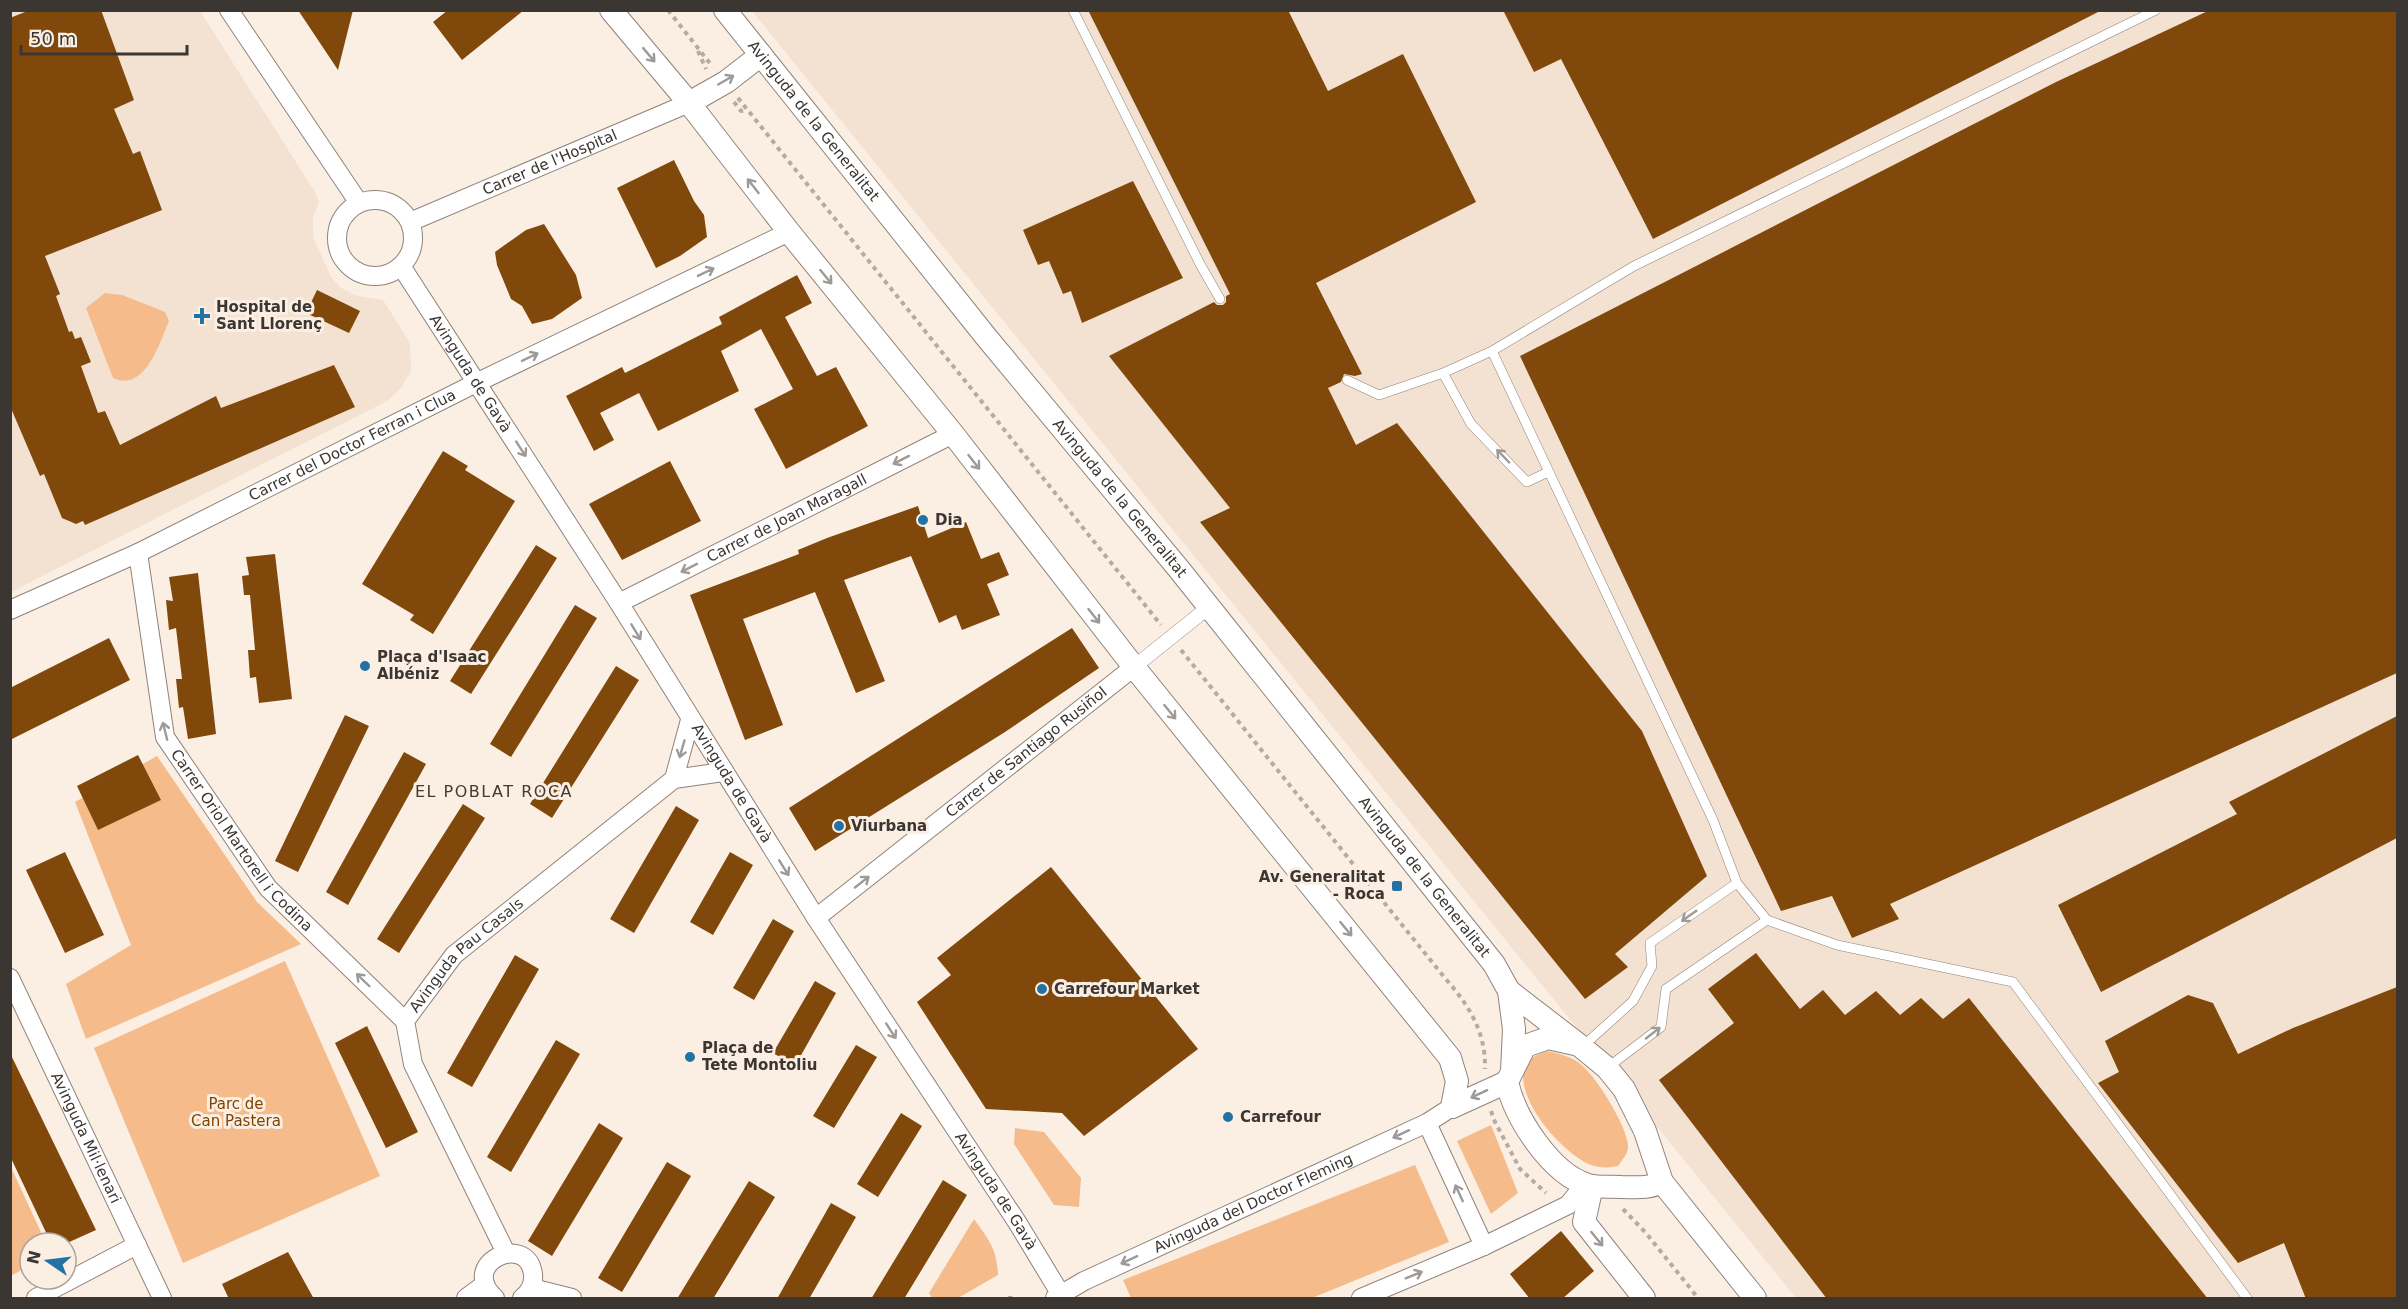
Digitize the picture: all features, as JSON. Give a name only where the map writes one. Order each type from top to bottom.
[{"type":"street","points":[[229,10],[360,203]]},
{"type":"street","points":[[611,10],[689,103],[789,232],[953,434],[1134,667],[1450,1058],[1457,1081],[1452,1107]]},
{"type":"street","name":"Avinguda de la Generalitat","points":[[725,10],[987,338],[1426,876],[1494,964],[1509,991]]},
{"type":"street","points":[[689,103],[726,82],[761,55]]},
{"type":"street","name":"Carrer de l'Hospital","points":[[410,222],[689,103]]},
{"type":"street","points":[[375,199],[383,200],[394,205],[410,222],[413,234],[412,248],[401,266],[381,276],[367,275],[346,264],[337,245],[339,224],[349,210],[360,203],[375,199]]},
{"type":"street","name":"Carrer del Doctor Ferran i Clua","points":[[10,610],[138,553],[478,382],[789,232]]},
{"type":"street","name":"Avinguda de Gavà","points":[[401,266],[619,603],[690,720],[816,918],[1017,1222],[1060,1297]]},
{"type":"street","name":"Carrer de Joan Maragall","points":[[619,603],[953,434]]},
{"type":"street","name":"Carrer Oriol Martorell i Codina","points":[[138,553],[165,737],[268,888],[405,1021]]},
{"type":"street","name":"Carrer de Santiago Rusiñol","points":[[816,918],[1209,608]]},
{"type":"street","points":[[690,720],[674,779],[723,772]]},
{"type":"street","name":"Avinguda Pau Casals","points":[[506,1253],[413,1064],[405,1021],[454,955],[674,779]]},
{"type":"street","name":"Avinguda Mil·lenari","points":[[10,978],[162,1299]]},
{"type":"street","points":[[1509,991],[1607,1068],[1624,1089],[1645,1131],[1662,1182],[1755,1299]]},
{"type":"street","points":[[1509,991],[1514,1029],[1509,1076],[1512,1103],[1536,1144],[1568,1174],[1588,1185],[1651,1188],[1662,1182]]},
{"type":"street","points":[[1452,1107],[1509,1076],[1525,1046],[1548,1038],[1580,1046]]},
{"type":"street","name":"Avinguda del Doctor Fleming","points":[[1060,1297],[1084,1281],[1427,1122],[1452,1107]]},
{"type":"street","points":[[1427,1122],[1484,1246]]},
{"type":"street","points":[[1616,1186],[1633,1180],[1647,1164],[1645,1131]]},
{"type":"street","points":[[1361,1299],[1484,1246],[1568,1205],[1588,1185]]},
{"type":"street","points":[[1588,1185],[1584,1222],[1644,1299]]},
{"type":"street","points":[[36,1299],[137,1245]]},
{"type":"street","points":[[466,1299],[490,1292],[484,1271],[488,1263],[506,1253],[516,1254],[530,1264],[534,1279],[527,1293],[572,1299]]},
{"type":"lane","points":[[1073,10],[1200,264],[1220,299]]},
{"type":"lane","points":[[1347,380],[1379,395],[1443,373],[1492,351],[1634,266],[2156,10]]},
{"type":"lane","points":[[1492,351],[1713,820],[1737,883],[1767,920],[1837,945],[2013,982],[2247,1299]]},
{"type":"lane","points":[[1443,373],[1471,424],[1527,482],[1548,472]]},
{"type":"lane","points":[[1580,1046],[1633,1001],[1652,966],[1650,943],[1737,883]]},
{"type":"lane","points":[[1607,1068],[1661,1028],[1666,989],[1767,920]]},
{"type":"path","points":[[668,10],[698,49]]},
{"type":"path","points":[[747,110],[1464,1000],[1481,1036],[1486,1058],[1485,1091]]},
{"type":"path","points":[[1008,1299],[1017,1299]]},
{"type":"shaded area","name":"Hospital de Sant Llorenç","points":[[11,11],[200,11],[315,192],[319,202],[313,217],[313,237],[331,277],[341,288],[357,296],[383,300],[410,343],[411,371],[401,388],[387,401],[11,592]]},
{"type":"shaded area","points":[[752,11],[2397,11],[2397,1298],[1796,1298]]},
{"type":"green space","points":[[105,293],[122,295],[165,312],[169,321],[150,363],[134,378],[124,381],[113,378],[86,308]]},
{"type":"green space","points":[[157,756],[257,902],[301,944],[86,1039],[66,984],[131,945],[75,802]]},
{"type":"green space","name":"Parc de Can Pastera","points":[[285,961],[380,1176],[183,1263],[94,1048]]},
{"type":"green space","points":[[1547,1051],[1567,1056],[1578,1062],[1593,1077],[1609,1100],[1622,1125],[1628,1145],[1626,1154],[1618,1166],[1598,1167],[1580,1159],[1555,1137],[1533,1108],[1523,1079],[1525,1066],[1532,1058]]},
{"type":"green space","points":[[1491,1125],[1518,1193],[1491,1214],[1457,1141]]},
{"type":"green space","points":[[1015,1128],[1044,1132],[1081,1178],[1079,1207],[1054,1205],[1014,1144]]},
{"type":"green space","points":[[10,1165],[40,1231],[18,1231],[18,1272],[11,1276]]},
{"type":"green space","points":[[1415,1165],[1449,1242],[1312,1298],[1131,1298],[1123,1280]]},
{"type":"green space","points":[[974,1219],[991,1245],[996,1258],[998,1275],[958,1298],[932,1298],[929,1293]]},
{"type":"building","points":[[30,10],[101,10],[134,100],[114,109],[133,154],[140,151],[162,210],[45,256],[60,294],[56,296],[69,332],[72,331],[75,339],[81,337],[91,362],[81,366],[98,413],[105,411],[120,445],[216,396],[221,408],[334,365],[355,407],[85,525],[83,521],[76,524],[62,518],[44,474],[40,476],[10,406],[10,18]]},
{"type":"building","points":[[298,10],[353,10],[338,70]]},
{"type":"building","points":[[448,10],[524,10],[462,60],[433,22]]},
{"type":"building","points":[[1088,10],[1288,10],[1328,91],[1403,54],[1476,202],[1316,283],[1362,374],[1355,376],[1344,374],[1341,382],[1328,388],[1356,445],[1397,423],[1642,731],[1707,876],[1615,954],[1628,967],[1585,999],[1200,522],[1230,508],[1109,356],[1214,302],[1217,305],[1223,305],[1226,302],[1226,296],[1230,294]]},
{"type":"building","points":[[1503,10],[2102,10],[1653,239],[1561,59],[1534,72]]},
{"type":"building","points":[[2210,10],[2397,10],[2397,673],[1890,904],[1899,919],[1852,938],[1832,896],[1781,911],[1520,356],[2056,82]]},
{"type":"building","points":[[674,160],[694,201],[704,215],[707,237],[680,256],[656,268],[617,188]]},
{"type":"building","points":[[1133,181],[1183,278],[1082,323],[1071,291],[1063,294],[1049,261],[1038,265],[1023,230]]},
{"type":"building","points":[[544,224],[576,275],[582,298],[552,319],[532,324],[522,306],[511,299],[497,265],[495,252],[526,230]]},
{"type":"building","points":[[797,275],[812,303],[785,317],[817,376],[836,367],[868,426],[786,469],[754,409],[793,389],[761,329],[721,351],[739,391],[658,431],[639,393],[600,413],[614,440],[594,451],[566,396],[622,367],[625,373],[722,324],[719,317]]},
{"type":"building","points":[[317,290],[360,311],[349,333],[306,313]]},
{"type":"building","points":[[443,451],[468,466],[465,470],[515,501],[433,634],[410,620],[414,615],[362,584]]},
{"type":"building","points":[[670,461],[701,521],[622,560],[589,504]]},
{"type":"building","points":[[918,506],[928,538],[966,522],[981,559],[999,552],[1009,575],[987,584],[1000,615],[962,630],[956,615],[939,623],[911,556],[844,580],[885,681],[856,693],[815,592],[743,619],[783,725],[745,740],[690,595],[799,554],[798,550],[827,538]]},
{"type":"building","points":[[536,545],[557,558],[471,694],[450,681]]},
{"type":"building","points":[[275,554],[292,699],[259,703],[256,677],[250,678],[248,650],[255,650],[250,595],[244,595],[242,576],[249,575],[246,557]]},
{"type":"building","points":[[198,573],[216,734],[188,739],[183,707],[179,708],[176,679],[182,679],[176,628],[169,630],[166,600],[173,601],[169,577]]},
{"type":"building","points":[[575,605],[597,618],[511,757],[490,744]]},
{"type":"building","points":[[1072,628],[1099,668],[1005,732],[815,851],[789,808]]},
{"type":"building","points":[[109,638],[130,680],[10,740],[10,688]]},
{"type":"building","points":[[616,666],[639,680],[552,818],[530,804]]},
{"type":"building","points":[[345,715],[369,726],[298,872],[275,861]]},
{"type":"building","points":[[2397,716],[2397,838],[2101,992],[2058,905],[2237,814],[2229,802]]},
{"type":"building","points":[[404,752],[426,764],[348,905],[326,892]]},
{"type":"building","points":[[138,755],[161,800],[98,830],[77,786]]},
{"type":"building","points":[[463,804],[485,818],[399,953],[377,939]]},
{"type":"building","points":[[676,806],[699,820],[634,933],[610,919]]},
{"type":"building","points":[[65,852],[104,935],[65,953],[26,870]]},
{"type":"building","points":[[730,852],[753,865],[713,935],[690,922]]},
{"type":"building","name":"Carrefour Market","points":[[1051,867],[1198,1049],[1084,1136],[1062,1113],[986,1109],[917,1002],[951,975],[937,958]]},
{"type":"building","points":[[773,919],[794,931],[754,1000],[733,988]]},
{"type":"building","points":[[1756,953],[1800,1009],[1823,990],[1845,1015],[1876,991],[1900,1015],[1921,998],[1943,1019],[1969,998],[2208,1299],[1827,1299],[1659,1080],[1734,1023],[1708,989]]},
{"type":"building","points":[[515,955],[539,969],[472,1087],[447,1073]]},
{"type":"building","points":[[815,981],[836,993],[795,1066],[773,1053]]},
{"type":"building","points":[[2397,987],[2397,1299],[2306,1299],[2284,1243],[2238,1263],[2098,1083],[2119,1072],[2105,1041],[2188,995],[2213,1003],[2238,1054],[2293,1028]]},
{"type":"building","points":[[367,1026],[418,1132],[386,1148],[335,1043]]},
{"type":"building","points":[[556,1040],[580,1054],[511,1172],[487,1157]]},
{"type":"building","points":[[856,1045],[877,1057],[834,1128],[813,1116]]},
{"type":"building","points":[[10,1053],[96,1230],[78,1238],[78,1231],[45,1231],[10,1156]]},
{"type":"building","points":[[901,1113],[922,1126],[878,1197],[857,1184]]},
{"type":"building","points":[[599,1123],[623,1138],[552,1256],[528,1241]]},
{"type":"building","points":[[667,1162],[691,1176],[622,1292],[598,1278]]},
{"type":"building","points":[[943,1180],[967,1195],[904,1299],[871,1299]]},
{"type":"building","points":[[749,1181],[775,1197],[713,1299],[677,1299]]},
{"type":"building","points":[[831,1203],[856,1217],[809,1299],[777,1299]]},
{"type":"building","points":[[1561,1231],[1594,1271],[1562,1299],[1530,1299],[1510,1274]]},
{"type":"building","points":[[288,1252],[314,1299],[229,1299],[222,1284]]},
{"type":"place","name":"Hospital de Sant Llorenç","points":[[202,316]]},
{"type":"place","name":"Dia","points":[[923,520]]},
{"type":"place","name":"Plaça d'Isaac Albéniz","points":[[365,666]]},
{"type":"place","name":"Viurbana","points":[[839,826]]},
{"type":"place","name":"Av. Generalitat - Roca","points":[[1397,886]]},
{"type":"place","name":"Carrefour Market","points":[[1042,989]]},
{"type":"place","name":"Plaça de Tete Montoliu","points":[[690,1057]]},
{"type":"place","name":"Carrefour","points":[[1228,1117]]},
{"type":"district","name":"EL POBLAT ROCA","points":[[494,791]]}]
